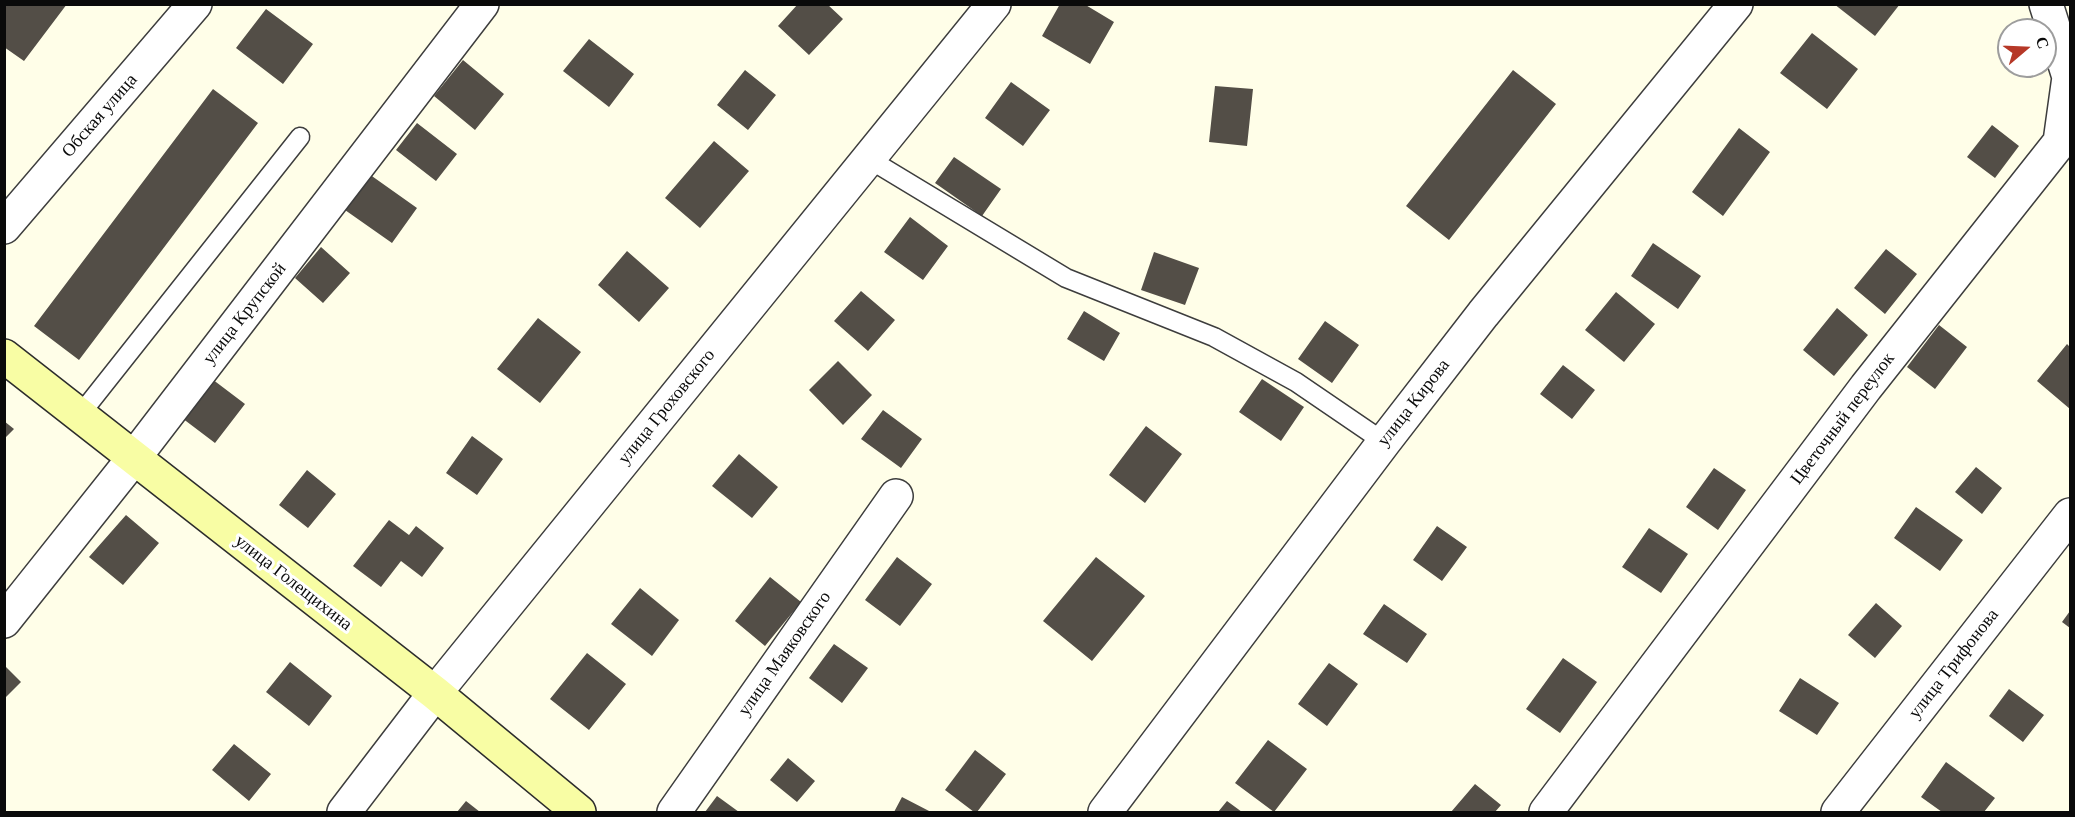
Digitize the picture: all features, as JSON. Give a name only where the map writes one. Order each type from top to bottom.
[{"type":"street","name":"Обская улица","points":[[4,227],[195,4]]},
{"type":"street","name":"улица Крупской","points":[[4,621],[133,459],[482,4]]},
{"type":"street","name":"улица Гроховского","points":[[344,813],[435,693],[994,4]]},
{"type":"street","name":"улица Кирова","points":[[1105,813],[1483,314],[1736,4]]},
{"type":"street","name":"Цветочный переулок","points":[[1546,813],[1866,387],[2060,142],[2069,77],[2046,4]]},
{"type":"street","name":"улица Голещихина","points":[[4,356],[435,693],[579,813]]},
{"type":"street","name":"улица Маяковского","points":[[674,813],[896,496]]},
{"type":"street","name":"улица Трифонова","points":[[1838,813],[2070,515]]},
{"type":"lane","points":[[79,416],[300,137]]},
{"type":"lane","points":[[869,159],[1066,278],[1214,337],[1296,381],[1384,442]]},
{"type":"building","points":[[4,4],[67,4],[24,61],[4,47]]},
{"type":"building","points":[[798,4],[827,4],[843,19],[809,55],[778,26]]},
{"type":"building","points":[[1060,4],[1084,4],[1114,22],[1090,64],[1042,36]]},
{"type":"building","points":[[1834,4],[1900,4],[1875,36]]},
{"type":"building","points":[[266,9],[313,44],[283,84],[236,48]]},
{"type":"building","points":[[1812,33],[1858,69],[1827,109],[1780,73]]},
{"type":"building","points":[[589,39],[634,74],[609,107],[563,71]]},
{"type":"building","points":[[463,60],[504,94],[475,130],[434,96]]},
{"type":"building","points":[[745,70],[776,95],[748,130],[717,105]]},
{"type":"building","points":[[1513,70],[1556,104],[1449,240],[1406,206]]},
{"type":"building","points":[[1011,82],[1050,110],[1023,146],[985,118]]},
{"type":"building","points":[[1215,86],[1253,89],[1247,146],[1209,142]]},
{"type":"building","points":[[213,89],[258,123],[79,360],[34,326]]},
{"type":"building","points":[[417,123],[457,154],[436,181],[396,150]]},
{"type":"building","points":[[1992,125],[2019,146],[1995,178],[1967,157]]},
{"type":"building","points":[[1739,128],[1770,152],[1723,216],[1692,192]]},
{"type":"building","points":[[714,141],[749,171],[700,228],[665,198]]},
{"type":"building","points":[[954,157],[1001,189],[982,216],[935,183]]},
{"type":"building","points":[[369,174],[417,208],[392,243],[345,210]]},
{"type":"building","points":[[910,217],[948,246],[923,280],[884,252]]},
{"type":"building","points":[[1653,243],[1701,276],[1678,309],[1631,276]]},
{"type":"building","points":[[321,247],[350,273],[323,303],[295,278]]},
{"type":"building","points":[[1886,249],[1917,274],[1885,314],[1854,288]]},
{"type":"building","points":[[627,251],[669,288],[639,322],[598,285]]},
{"type":"building","points":[[1154,252],[1199,268],[1185,305],[1141,290]]},
{"type":"building","points":[[861,291],[895,320],[868,351],[834,321]]},
{"type":"building","points":[[1616,292],[1655,324],[1624,362],[1585,330]]},
{"type":"building","points":[[1837,308],[1868,335],[1834,376],[1803,350]]},
{"type":"building","points":[[1084,311],[1120,333],[1104,361],[1067,339]]},
{"type":"building","points":[[538,318],[581,352],[540,403],[497,369]]},
{"type":"building","points":[[1325,321],[1359,345],[1332,383],[1298,359]]},
{"type":"building","points":[[1939,325],[1967,347],[1935,389],[1907,367]]},
{"type":"building","points":[[2067,344],[2070,347],[2070,409],[2037,381]]},
{"type":"building","points":[[838,361],[872,395],[843,425],[809,390]]},
{"type":"building","points":[[1563,365],[1595,390],[1572,419],[1540,394]]},
{"type":"building","points":[[212,379],[245,404],[215,443],[182,418]]},
{"type":"building","points":[[1262,379],[1304,407],[1281,441],[1239,412]]},
{"type":"building","points":[[883,410],[922,439],[901,468],[861,439]]},
{"type":"building","points":[[4,421],[14,429],[4,439]]},
{"type":"building","points":[[1146,426],[1182,454],[1145,503],[1109,475]]},
{"type":"building","points":[[472,436],[503,459],[477,495],[446,473]]},
{"type":"building","points":[[739,454],[778,487],[752,518],[712,486]]},
{"type":"building","points":[[1976,467],[2002,488],[1982,514],[1955,492]]},
{"type":"building","points":[[1714,468],[1746,490],[1718,530],[1686,507]]},
{"type":"building","points":[[307,470],[336,494],[308,528],[279,505]]},
{"type":"building","points":[[1916,507],[1963,540],[1940,571],[1894,538]]},
{"type":"building","points":[[126,515],[159,543],[123,585],[89,557]]},
{"type":"building","points":[[389,520],[409,535],[416,526],[444,548],[422,577],[401,561],[381,587],[353,566]]},
{"type":"building","points":[[1437,526],[1467,547],[1442,581],[1413,560]]},
{"type":"building","points":[[1649,528],[1688,554],[1661,593],[1622,567]]},
{"type":"building","points":[[897,557],[932,584],[900,626],[865,600]]},
{"type":"building","points":[[1096,557],[1145,596],[1092,661],[1043,621]]},
{"type":"building","points":[[770,577],[801,602],[765,646],[735,621]]},
{"type":"building","points":[[640,588],[679,620],[652,656],[611,624]]},
{"type":"building","points":[[1876,603],[1902,626],[1875,658],[1848,635]]},
{"type":"building","points":[[1384,604],[1427,634],[1407,663],[1363,634]]},
{"type":"building","points":[[2070,611],[2070,628],[2062,622]]},
{"type":"building","points":[[834,644],[868,668],[842,703],[809,678]]},
{"type":"building","points":[[587,653],[626,684],[589,730],[550,699]]},
{"type":"building","points":[[1563,658],[1597,682],[1560,733],[1526,709]]},
{"type":"building","points":[[290,662],[332,696],[309,726],[266,692]]},
{"type":"building","points":[[1329,663],[1358,684],[1327,726],[1298,704]]},
{"type":"building","points":[[4,665],[21,682],[4,699]]},
{"type":"building","points":[[1800,678],[1839,703],[1817,735],[1779,711]]},
{"type":"building","points":[[2009,689],[2044,715],[2023,742],[1989,716]]},
{"type":"building","points":[[1268,740],[1307,769],[1274,812],[1235,783]]},
{"type":"building","points":[[234,744],[271,774],[249,801],[212,770]]},
{"type":"building","points":[[975,750],[1006,774],[977,812],[945,790]]},
{"type":"building","points":[[788,758],[815,781],[797,802],[770,780]]},
{"type":"building","points":[[1946,762],[1995,798],[1984,812],[1942,812],[1921,797]]},
{"type":"building","points":[[1475,784],[1501,805],[1495,812],[1451,812]]},
{"type":"building","points":[[717,796],[739,812],[705,812]]},
{"type":"building","points":[[902,797],[931,812],[894,812]]},
{"type":"building","points":[[466,801],[480,812],[457,812]]},
{"type":"building","points":[[1227,801],[1242,812],[1218,812]]}]
